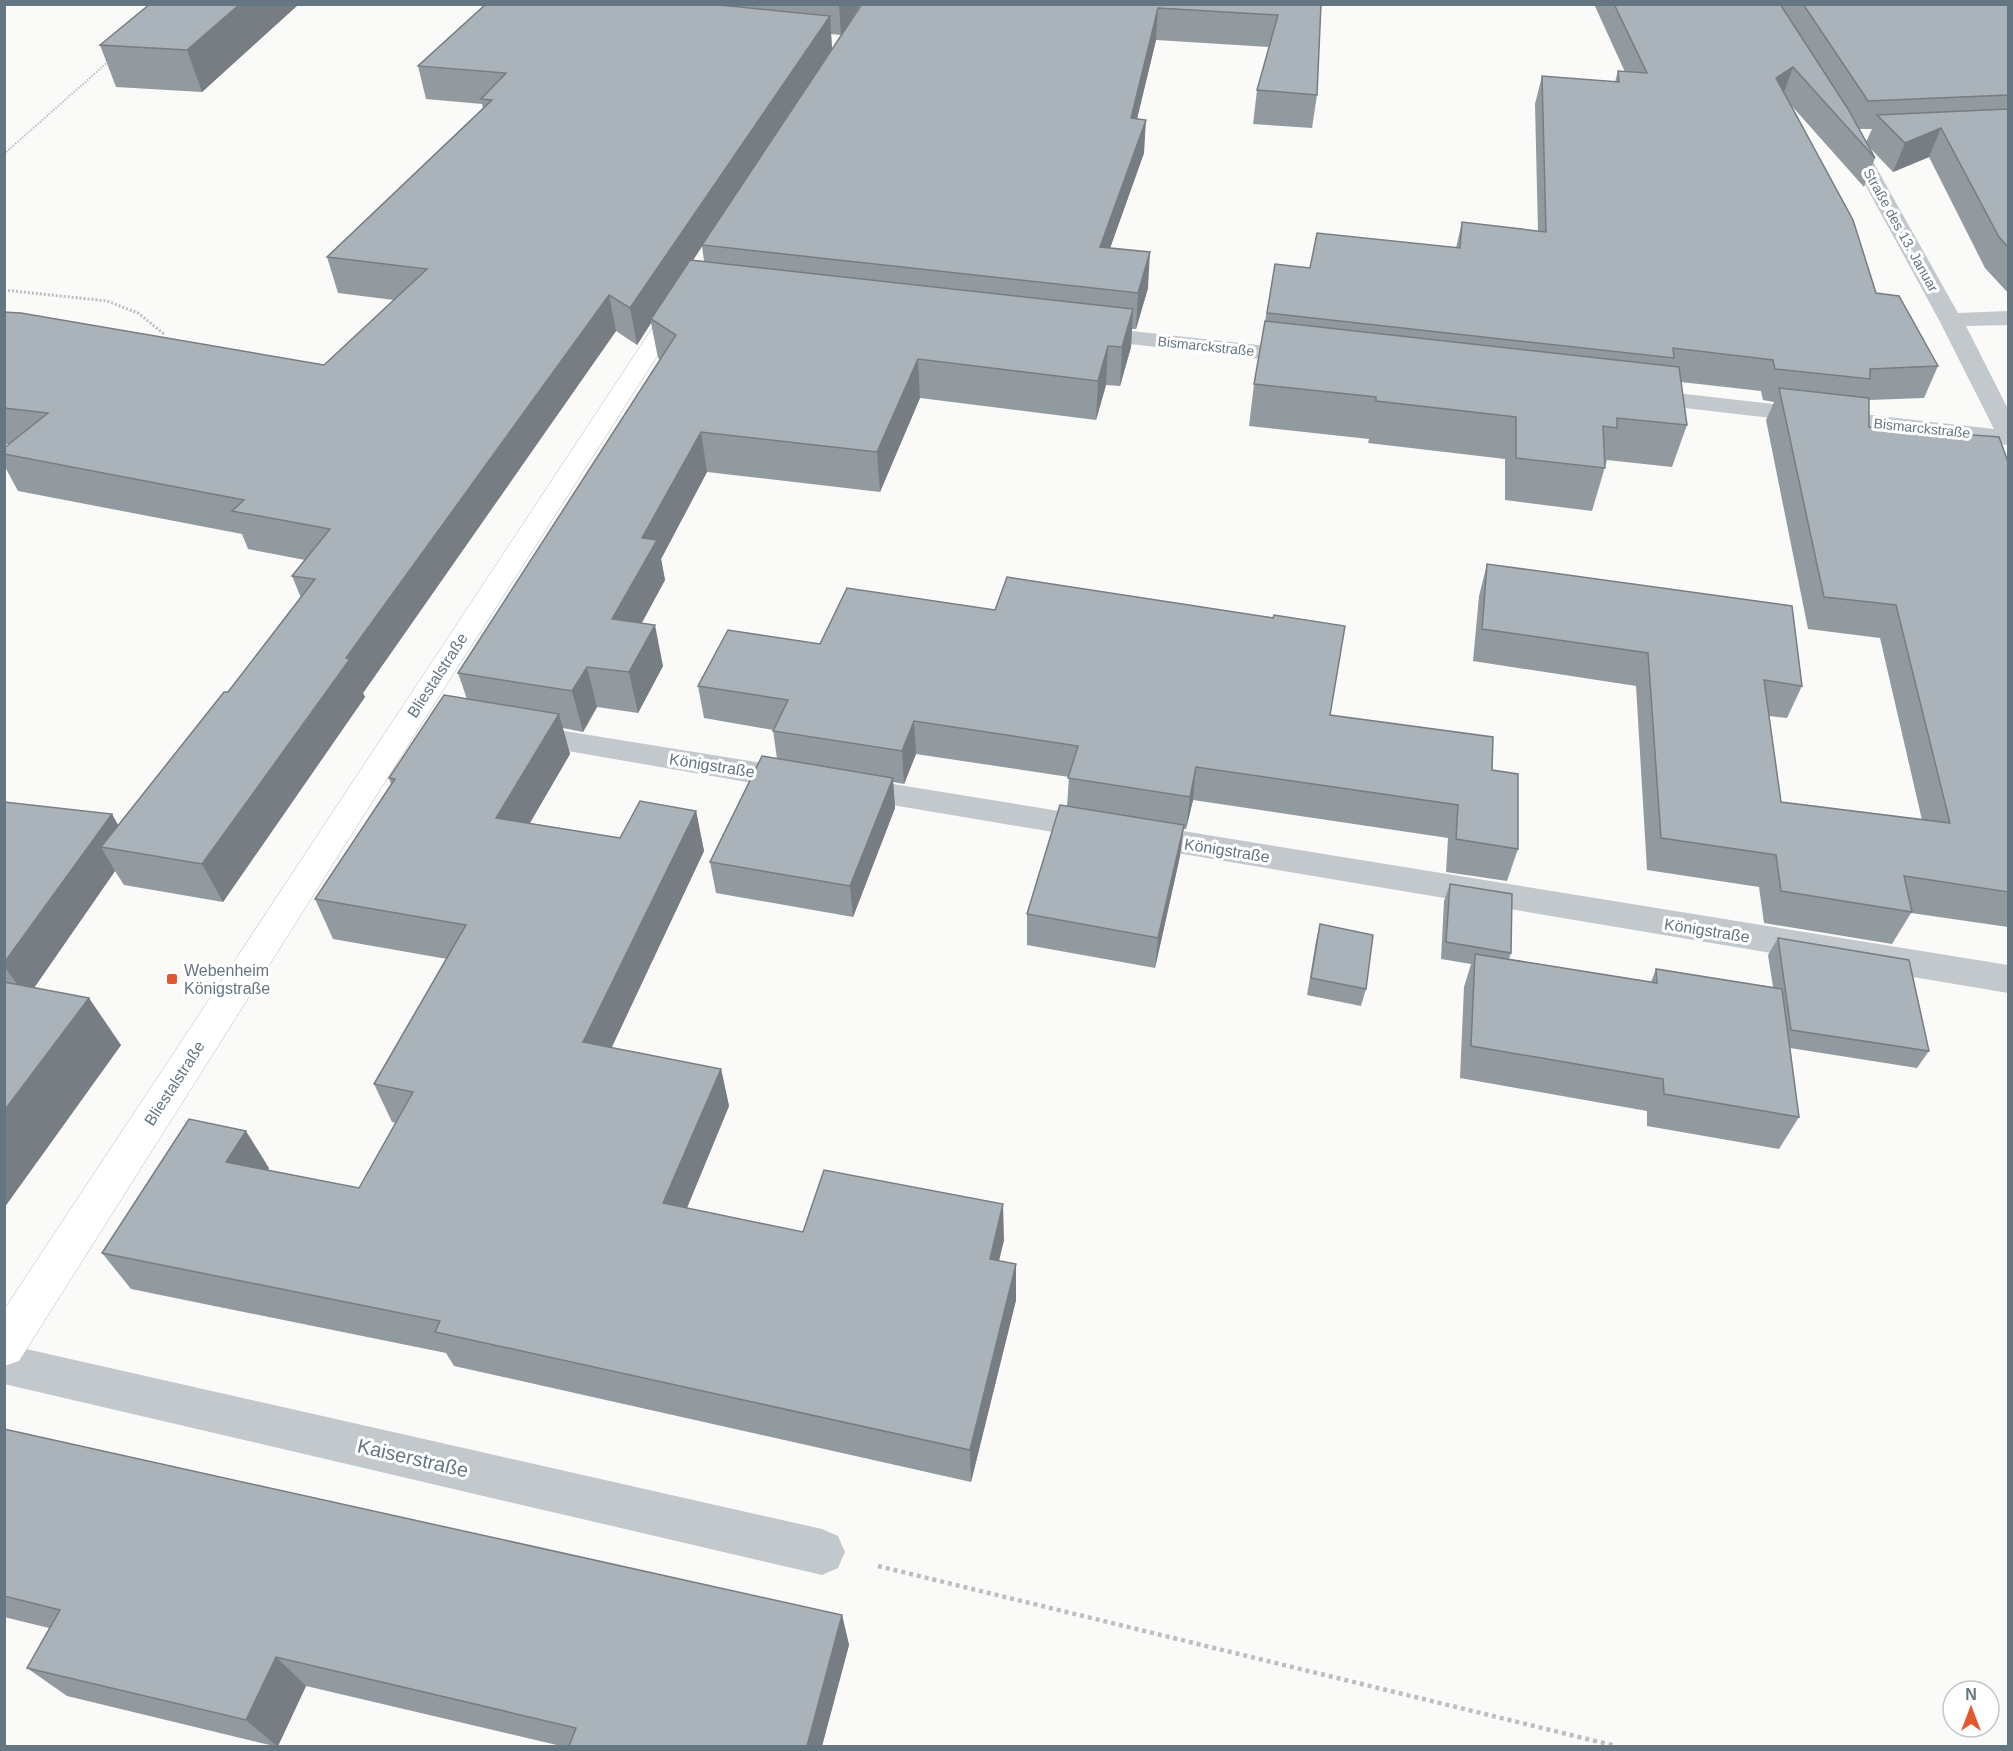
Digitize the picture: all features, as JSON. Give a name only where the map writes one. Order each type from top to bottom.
[{"type":"main road","name":"Bliestalstraße","points":[[4,1347],[411,716],[696,285]]},
{"type":"street","name":"Straße des 13. Januar","points":[[1837,118],[1951,320],[2008,432]]},
{"type":"street","points":[[1951,320],[2008,318]]},
{"type":"street","name":"Bismarckstraße","points":[[1058,330],[1320,359]]},
{"type":"street","name":"Bismarckstraße","points":[[1617,393],[2008,438]]},
{"type":"street","points":[[411,716],[446,722]]},
{"type":"street","name":"Königstraße","points":[[493,729],[2008,979]]},
{"type":"street","name":"Kaiserstraße","points":[[4,1364],[822,1552]]},
{"type":"path","points":[[4,154],[111,60]]},
{"type":"path","points":[[4,290],[107,301],[138,313],[164,334]]},
{"type":"path","points":[[822,1552],[1616,1746]]},
{"type":"building","points":[[150,4],[240,4],[187,50],[100,45]]},
{"type":"building","points":[[486,4],[710,4],[830,16],[630,308],[609,295],[346,658],[350,659],[202,864],[101,847],[224,692],[228,692],[315,579],[292,576],[330,529],[232,511],[244,500],[4,454],[4,448],[48,413],[4,408],[4,312],[324,365],[427,269],[327,257],[492,100],[481,99],[506,73],[418,66]]},
{"type":"building","points":[[862,4],[1321,4],[1317,95],[1257,90],[1278,15],[1158,8],[1131,118],[1146,120],[1100,247],[1150,252],[1138,293],[702,245]]},
{"type":"building","points":[[1614,4],[1780,4],[1848,109],[1875,158],[1793,67],[1776,78],[1853,220],[1876,293],[1899,296],[1938,366],[1870,369],[1870,379],[1775,369],[1773,360],[1673,348],[1674,358],[1267,313],[1275,264],[1310,268],[1317,233],[1460,248],[1462,222],[1546,232],[1542,76],[1619,82],[1618,71],[1647,73]]},
{"type":"building","points":[[1803,4],[2008,4],[2008,95],[1868,101]]},
{"type":"building","points":[[2008,109],[2008,247],[1999,237],[1941,128],[1905,143],[1877,115]]},
{"type":"building","points":[[690,260],[1133,309],[1122,347],[1108,346],[1098,381],[918,359],[877,452],[701,432],[642,538],[657,540],[612,619],[655,625],[629,672],[587,667],[572,691],[458,673],[676,335],[651,319]]},
{"type":"building","points":[[1265,321],[1679,367],[1687,425],[1617,418],[1617,428],[1603,426],[1605,468],[1516,458],[1516,417],[1376,401],[1376,397],[1254,384]]},
{"type":"building","points":[[1779,388],[1869,398],[1869,427],[1999,437],[2008,462],[2008,892],[1904,876],[1912,912],[1781,891],[1776,855],[1661,838],[1648,653],[1482,629],[1487,564],[1792,606],[1802,686],[1764,680],[1781,802],[1950,823],[1896,605],[1824,597]]},
{"type":"building","points":[[1007,577],[1273,618],[1274,615],[1345,626],[1330,715],[1493,737],[1492,770],[1518,774],[1518,849],[1456,839],[1458,805],[1196,767],[1190,797],[1068,778],[1078,746],[914,721],[902,751],[773,731],[788,700],[698,686],[728,630],[820,644],[847,588],[995,610]]},
{"type":"building","points":[[444,695],[559,714],[496,818],[620,838],[640,801],[696,811],[583,1042],[721,1069],[663,1203],[803,1232],[824,1170],[1003,1204],[990,1259],[1016,1264],[970,1450],[435,1332],[440,1321],[102,1253],[189,1119],[246,1131],[226,1162],[359,1188],[413,1092],[374,1084],[466,925],[315,899],[395,779],[389,778]]},
{"type":"building","points":[[762,756],[893,778],[850,886],[710,862]]},
{"type":"building","points":[[4,802],[112,814],[4,963]]},
{"type":"building","points":[[1060,805],[1184,825],[1158,938],[1027,914]]},
{"type":"building","points":[[1450,884],[1512,894],[1511,953],[1446,942]]},
{"type":"building","points":[[1320,924],[1373,935],[1366,989],[1311,978]]},
{"type":"building","points":[[1778,938],[1909,960],[1929,1051],[1791,1030]]},
{"type":"building","points":[[1475,954],[1657,983],[1656,969],[1782,989],[1799,1117],[1664,1094],[1663,1079],[1471,1046]]},
{"type":"building","points":[[4,982],[89,998],[4,1111]]},
{"type":"building","points":[[4,1429],[842,1615],[807,1746],[569,1746],[576,1728],[276,1657],[246,1720],[27,1668],[60,1610],[4,1596]]},
{"type":"place","name":"Webenheim Königstraße","points":[[172,979]]}]
